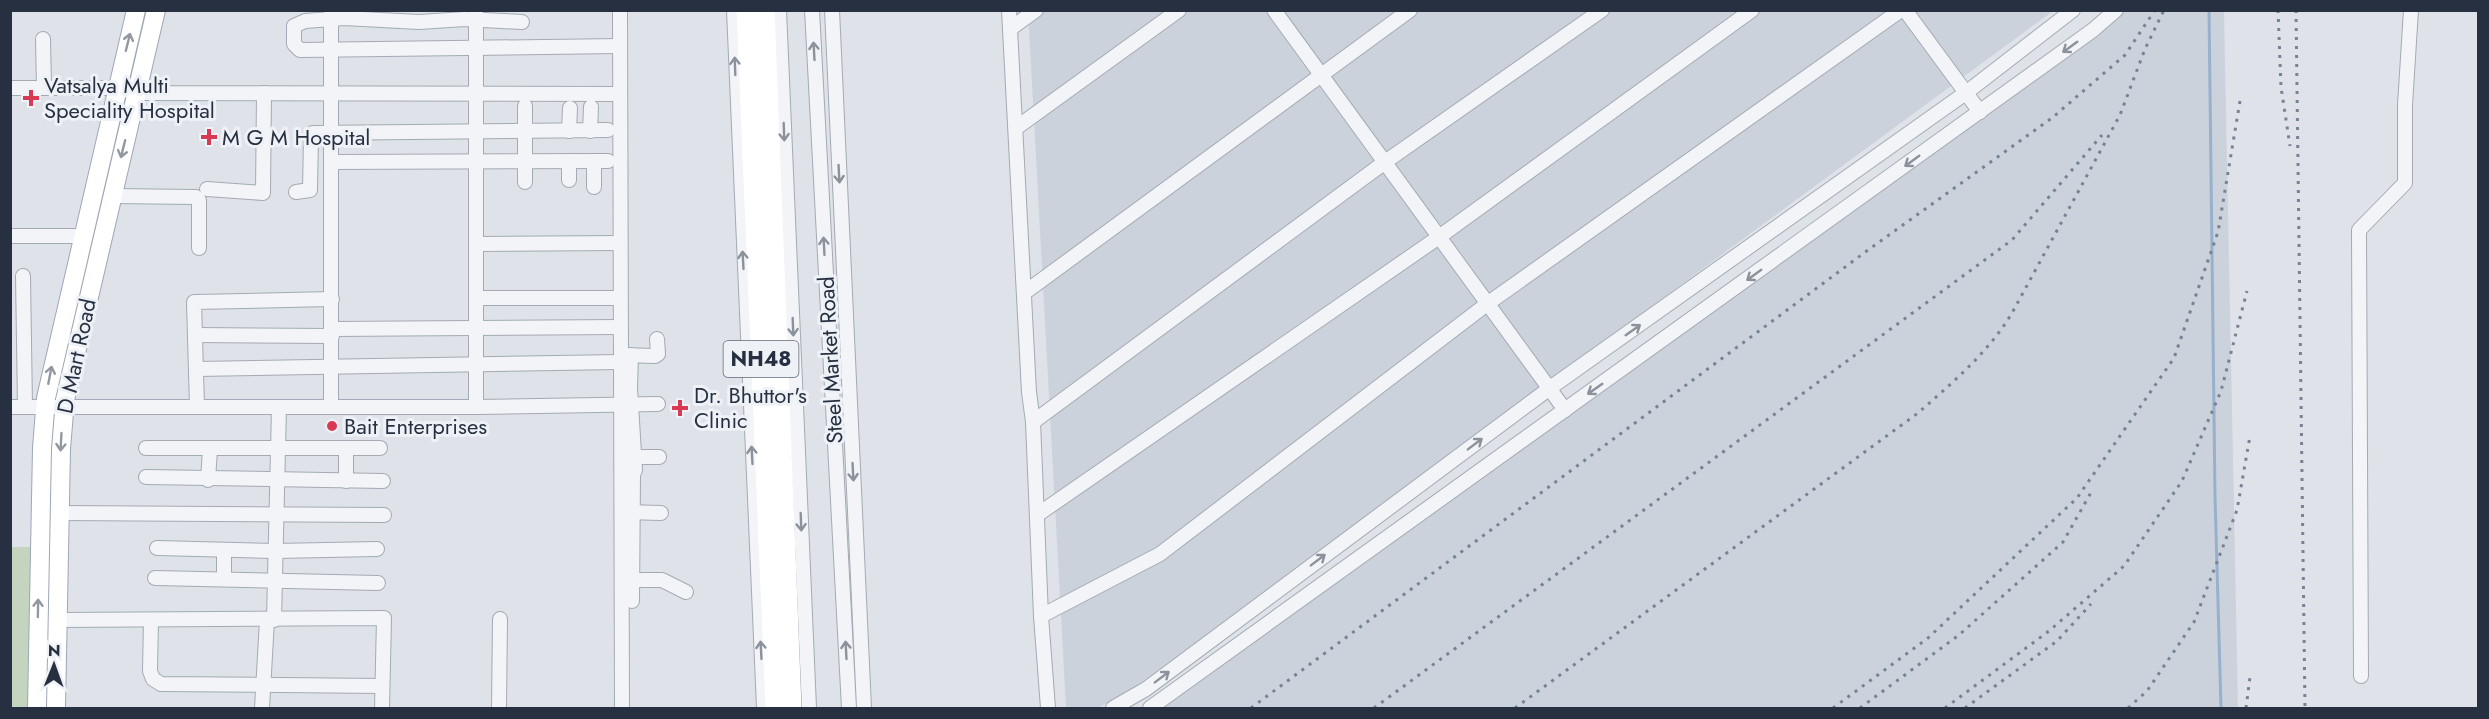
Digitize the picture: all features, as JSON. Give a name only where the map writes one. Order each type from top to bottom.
[{"type":"highway","name":"NH48","points":[[747,10],[776,708]]},
{"type":"highway","name":"NH48","points":[[764,10],[790,708]]},
{"type":"main road","name":"D Mart Road","points":[[37,708],[39,545],[45,407],[51,371],[136,10]]},
{"type":"main road","name":"D Mart Road","points":[[56,708],[58,546],[64,407],[69,375],[156,10]]},
{"type":"street","points":[[620,10],[620,327],[627,404],[628,457],[627,580],[622,708]]},
{"type":"street","points":[[734,10],[764,708]]},
{"type":"street","points":[[779,10],[809,708]]},
{"type":"street","name":"Steel Market Road","points":[[812,10],[849,708]]},
{"type":"street","name":"Steel Market Road","points":[[832,10],[864,708]]},
{"type":"street","points":[[1009,10],[1033,422],[1041,616],[1048,708]]},
{"type":"street","points":[[1010,29],[1036,10]]},
{"type":"street","points":[[1016,128],[1179,10]]},
{"type":"street","points":[[1275,10],[1565,410]]},
{"type":"street","points":[[1024,293],[1410,10]]},
{"type":"street","points":[[1033,422],[1384,162],[1602,10]]},
{"type":"street","points":[[1037,515],[1439,237],[1752,10]]},
{"type":"street","points":[[1041,616],[1160,554],[1487,304],[1903,10],[1980,112]]},
{"type":"street","points":[[1113,708],[1146,689],[1550,388],[1967,92],[2073,10]]},
{"type":"street","points":[[1150,708],[1980,112],[2092,30],[2115,10]]},
{"type":"street","points":[[2361,676],[2359,230],[2405,183],[2405,105],[2411,10]]},
{"type":"street","points":[[522,22],[476,15],[419,22],[331,15],[296,24],[294,44],[300,50],[620,46]]},
{"type":"street","points":[[331,15],[331,407]]},
{"type":"street","points":[[476,15],[476,407]]},
{"type":"street","points":[[43,39],[44,88]]},
{"type":"street","points":[[10,88],[117,88],[137,93],[620,94]]},
{"type":"street","points":[[207,189],[263,193],[264,93]]},
{"type":"street","points":[[525,106],[525,182]]},
{"type":"street","points":[[590,131],[591,107]]},
{"type":"street","points":[[569,131],[570,108]]},
{"type":"street","points":[[296,192],[309,192],[310,190],[311,136],[313,133],[331,131],[608,130]]},
{"type":"street","points":[[569,161],[569,180]]},
{"type":"street","points":[[331,162],[601,161],[594,188]]},
{"type":"street","points":[[112,196],[196,198],[199,200],[199,248]]},
{"type":"street","points":[[10,236],[83,236]]},
{"type":"street","points":[[476,244],[620,243]]},
{"type":"street","points":[[23,276],[17,344],[25,407]]},
{"type":"street","points":[[197,407],[194,302],[332,298]]},
{"type":"street","points":[[476,298],[620,298]]},
{"type":"street","points":[[195,335],[620,327]]},
{"type":"street","points":[[829,329],[846,328]]},
{"type":"street","points":[[196,369],[332,365],[476,366],[655,356],[658,354],[657,339]]},
{"type":"street","points":[[832,393],[849,393]]},
{"type":"street","points":[[10,407],[476,407],[658,404]]},
{"type":"street","points":[[262,708],[274,582],[279,407]]},
{"type":"street","points":[[146,448],[380,448]]},
{"type":"street","points":[[208,480],[210,448]]},
{"type":"street","points":[[346,448],[346,481]]},
{"type":"street","points":[[628,457],[659,457]]},
{"type":"street","points":[[146,477],[208,480],[383,481]]},
{"type":"street","points":[[627,512],[662,513]]},
{"type":"street","points":[[60,513],[384,515]]},
{"type":"street","points":[[39,545],[58,546]]},
{"type":"street","points":[[157,548],[275,551],[377,549]]},
{"type":"street","points":[[224,550],[224,579]]},
{"type":"street","points":[[841,555],[857,554]]},
{"type":"street","points":[[155,578],[378,583]]},
{"type":"street","points":[[627,580],[662,580],[686,592]]},
{"type":"street","points":[[627,580],[632,601]]},
{"type":"street","points":[[57,620],[384,618],[382,708]]},
{"type":"street","points":[[499,708],[500,619]]},
{"type":"street","points":[[151,620],[150,671],[153,680],[161,684],[264,687],[382,686]]},
{"type":"shaded area","points":[[1028,11],[2053,11],[1122,696],[1097,708],[1066,708]]},
{"type":"shaded area","points":[[2117,11],[2224,11],[2238,708],[1162,708]]},
{"type":"green space","points":[[11,547],[31,547],[28,708],[11,708]]},
{"type":"waterway","points":[[2209,10],[2215,496],[2221,708]]},
{"type":"railway","points":[[1251,708],[1864,253],[2052,118],[2125,55],[2155,10]]},
{"type":"railway","points":[[1515,708],[1918,413],[1981,354],[2012,313],[2120,115],[2145,49],[2164,10]]},
{"type":"railway","points":[[2278,10],[2281,87],[2290,146]]},
{"type":"railway","points":[[2296,10],[2305,708]]},
{"type":"railway","points":[[1833,708],[1928,638],[2077,498],[2174,358],[2218,232],[2240,101]]},
{"type":"railway","points":[[1374,708],[2012,240],[2102,135]]},
{"type":"railway","points":[[1945,708],[2049,631],[2124,566],[2182,481],[2221,391],[2247,291]]},
{"type":"railway","points":[[2128,708],[2147,691],[2194,622],[2237,510],[2250,436]]},
{"type":"railway","points":[[1860,708],[1959,635],[2063,542],[2093,489]]},
{"type":"railway","points":[[1965,708],[2057,641],[2091,604]]},
{"type":"railway","points":[[2246,708],[2250,677]]},
{"type":"place","name":"Vatsalya Multi Speciality Hospital","points":[[31,98]]},
{"type":"place","name":"M G M Hospital","points":[[209,137]]},
{"type":"place","name":"Dr. Bhuttor's Clinic","points":[[680,408]]},
{"type":"place","name":"Bait Enterprises","points":[[332,426]]}]
